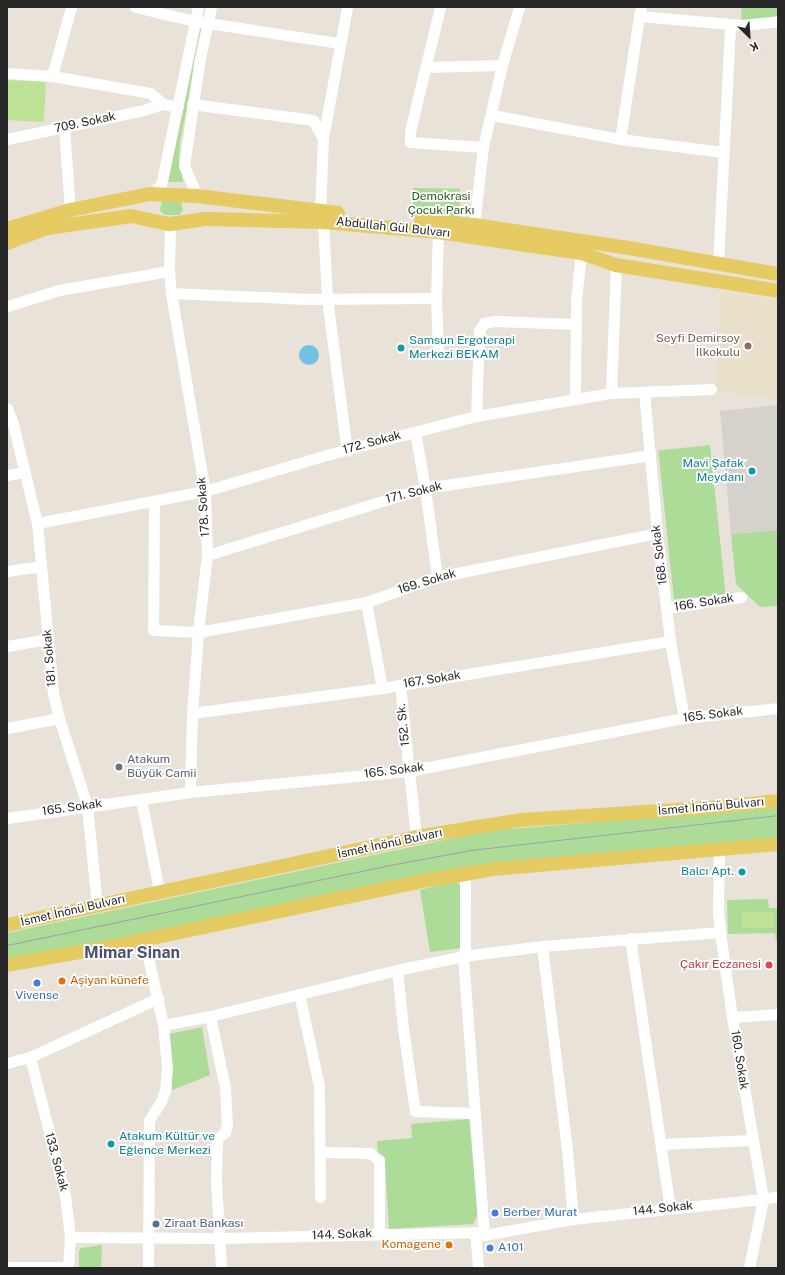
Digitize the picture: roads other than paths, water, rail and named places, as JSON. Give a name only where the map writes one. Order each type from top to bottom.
[{"type":"main road","name":"Abdullah Gül Bulvarı","points":[[7,229],[70,210],[150,194],[197,196],[322,217],[581,253],[616,265],[778,291]]},
{"type":"main road","name":"Abdullah Gül Bulvarı","points":[[7,242],[47,228],[131,216],[170,224],[206,219],[322,217],[474,225],[624,247],[778,274]]},
{"type":"main road","name":"İsmet İnönü Bulvarı","points":[[7,925],[97,906],[158,891],[284,866],[416,837],[520,820],[708,808],[778,801]]},
{"type":"main road","points":[[7,965],[114,946],[422,880],[493,869],[778,844]]},
{"type":"street","points":[[52,76],[70,7]]},
{"type":"street","points":[[135,7],[195,21],[339,44]]},
{"type":"street","points":[[150,194],[161,185],[198,7]]},
{"type":"street","points":[[197,196],[184,166],[192,104],[211,7]]},
{"type":"street","points":[[347,7],[339,44],[323,138],[322,217],[327,298],[347,451]]},
{"type":"street","points":[[440,7],[427,67],[410,131],[410,142],[483,147]]},
{"type":"street","points":[[474,225],[483,147],[492,115],[502,65],[519,7]]},
{"type":"street","points":[[620,139],[640,11],[742,25],[778,21]]},
{"type":"street","points":[[718,264],[730,24]]},
{"type":"street","points":[[427,67],[502,65]]},
{"type":"street","points":[[7,73],[52,76],[150,93],[163,104],[178,107]]},
{"type":"street","name":"709. Sokak","points":[[7,139],[163,104]]},
{"type":"street","points":[[192,104],[313,120],[323,138]]},
{"type":"street","points":[[492,115],[620,139],[723,152]]},
{"type":"street","points":[[64,127],[70,210]]},
{"type":"street","name":"178. Sokak","points":[[170,224],[171,293],[205,491],[207,555],[198,632],[192,713],[190,792]]},
{"type":"street","points":[[438,232],[436,298],[438,350]]},
{"type":"street","points":[[575,399],[576,324],[581,253]]},
{"type":"street","points":[[611,393],[616,265]]},
{"type":"street","points":[[7,306],[59,290],[170,271]]},
{"type":"street","points":[[171,293],[327,298],[436,298]]},
{"type":"street","points":[[476,416],[479,331],[484,323],[494,321],[576,324]]},
{"type":"street","name":"172. Sokak","points":[[37,523],[154,502],[205,491],[330,454],[347,451],[476,416],[611,393],[711,389]]},
{"type":"street","name":"168. Sokak","points":[[644,392],[657,532],[670,641],[684,718]]},
{"type":"street","name":"181. Sokak","points":[[7,408],[13,424],[37,523],[53,693],[59,718],[87,806],[97,906]]},
{"type":"street","points":[[415,432],[425,488],[437,577]]},
{"type":"street","name":"171. Sokak","points":[[207,555],[425,488],[650,455]]},
{"type":"street","points":[[7,475],[25,472]]},
{"type":"street","name":"169. Sokak","points":[[154,502],[153,630],[198,632],[366,602],[437,577],[657,532]]},
{"type":"street","points":[[7,572],[41,566]]},
{"type":"street","name":"166. Sokak","points":[[666,608],[741,597]]},
{"type":"street","points":[[366,602],[382,688]]},
{"type":"street","points":[[7,646],[48,639]]},
{"type":"street","name":"167. Sokak","points":[[192,713],[382,688],[670,641]]},
{"type":"street","name":"152. Sk.","points":[[400,685],[416,837]]},
{"type":"street","name":"165. Sokak","points":[[7,818],[190,792],[408,771],[684,718],[778,708]]},
{"type":"street","points":[[7,728],[59,718]]},
{"type":"street","points":[[141,799],[158,891]]},
{"type":"street","name":"160. Sokak","points":[[719,850],[718,912],[720,932],[732,1018],[763,1199],[749,1268]]},
{"type":"street","points":[[465,874],[466,948],[463,956],[475,1113],[479,1233],[478,1268]]},
{"type":"street","points":[[163,1025],[210,1016],[397,970],[463,956],[542,946],[720,932]]},
{"type":"street","points":[[630,938],[670,1208]]},
{"type":"street","points":[[144,939],[163,1025],[167,1080],[161,1100],[149,1120],[147,1237],[148,1268]]},
{"type":"street","points":[[542,946],[567,1150],[573,1219]]},
{"type":"street","points":[[397,970],[403,1028],[416,1111],[475,1113]]},
{"type":"street","points":[[299,994],[320,1086],[320,1196]]},
{"type":"street","points":[[7,1063],[30,1057],[158,998]]},
{"type":"street","points":[[732,1018],[778,1014]]},
{"type":"street","points":[[210,1016],[225,1087],[227,1123],[225,1132],[217,1139],[216,1181],[221,1268]]},
{"type":"street","name":"133. Sokak","points":[[30,1057],[65,1195],[70,1238],[68,1268]]},
{"type":"street","points":[[661,1144],[752,1140]]},
{"type":"street","points":[[321,1152],[370,1153],[379,1160],[379,1234]]},
{"type":"street","name":"144. Sokak","points":[[70,1238],[220,1238],[479,1233],[573,1219],[763,1199],[778,1196]]},
{"type":"street","points":[[7,1267],[68,1268]]},
{"type":"water","points":[[309,345],[316,348],[319,355],[316,362],[309,365],[302,362],[299,355],[302,348]]},
{"type":"tram line","points":[[7,945],[395,864],[471,850],[778,815]]},
{"type":"place","name":"Seyfi Demirsoy İlkokulu","points":[[748,346]]},
{"type":"place","name":"Samsun Ergoterapi Merkezi BEKAM","points":[[401,348]]},
{"type":"place","name":"Mavi Şafak Meydanı","points":[[752,471]]},
{"type":"place","name":"Atakum Büyük Camii","points":[[119,767]]},
{"type":"place","name":"Balcı Apt.","points":[[742,872]]},
{"type":"place","name":"Çakır Eczanesi","points":[[769,965]]},
{"type":"place","name":"Aşiyan künefe","points":[[62,981]]},
{"type":"place","name":"Vivense","points":[[37,983]]},
{"type":"place","name":"Atakum Kültür ve Eğlence Merkezi","points":[[111,1144]]},
{"type":"place","name":"Berber Murat","points":[[495,1213]]},
{"type":"place","name":"Ziraat Bankası","points":[[156,1224]]},
{"type":"place","name":"Komagene","points":[[449,1245]]},
{"type":"place","name":"A101","points":[[490,1248]]},
{"type":"district","name":"Mimar Sinan","points":[[132,953]]},
{"type":"park label","name":"Demokrasi Çocuk Parkı","points":[[441,204]]}]
